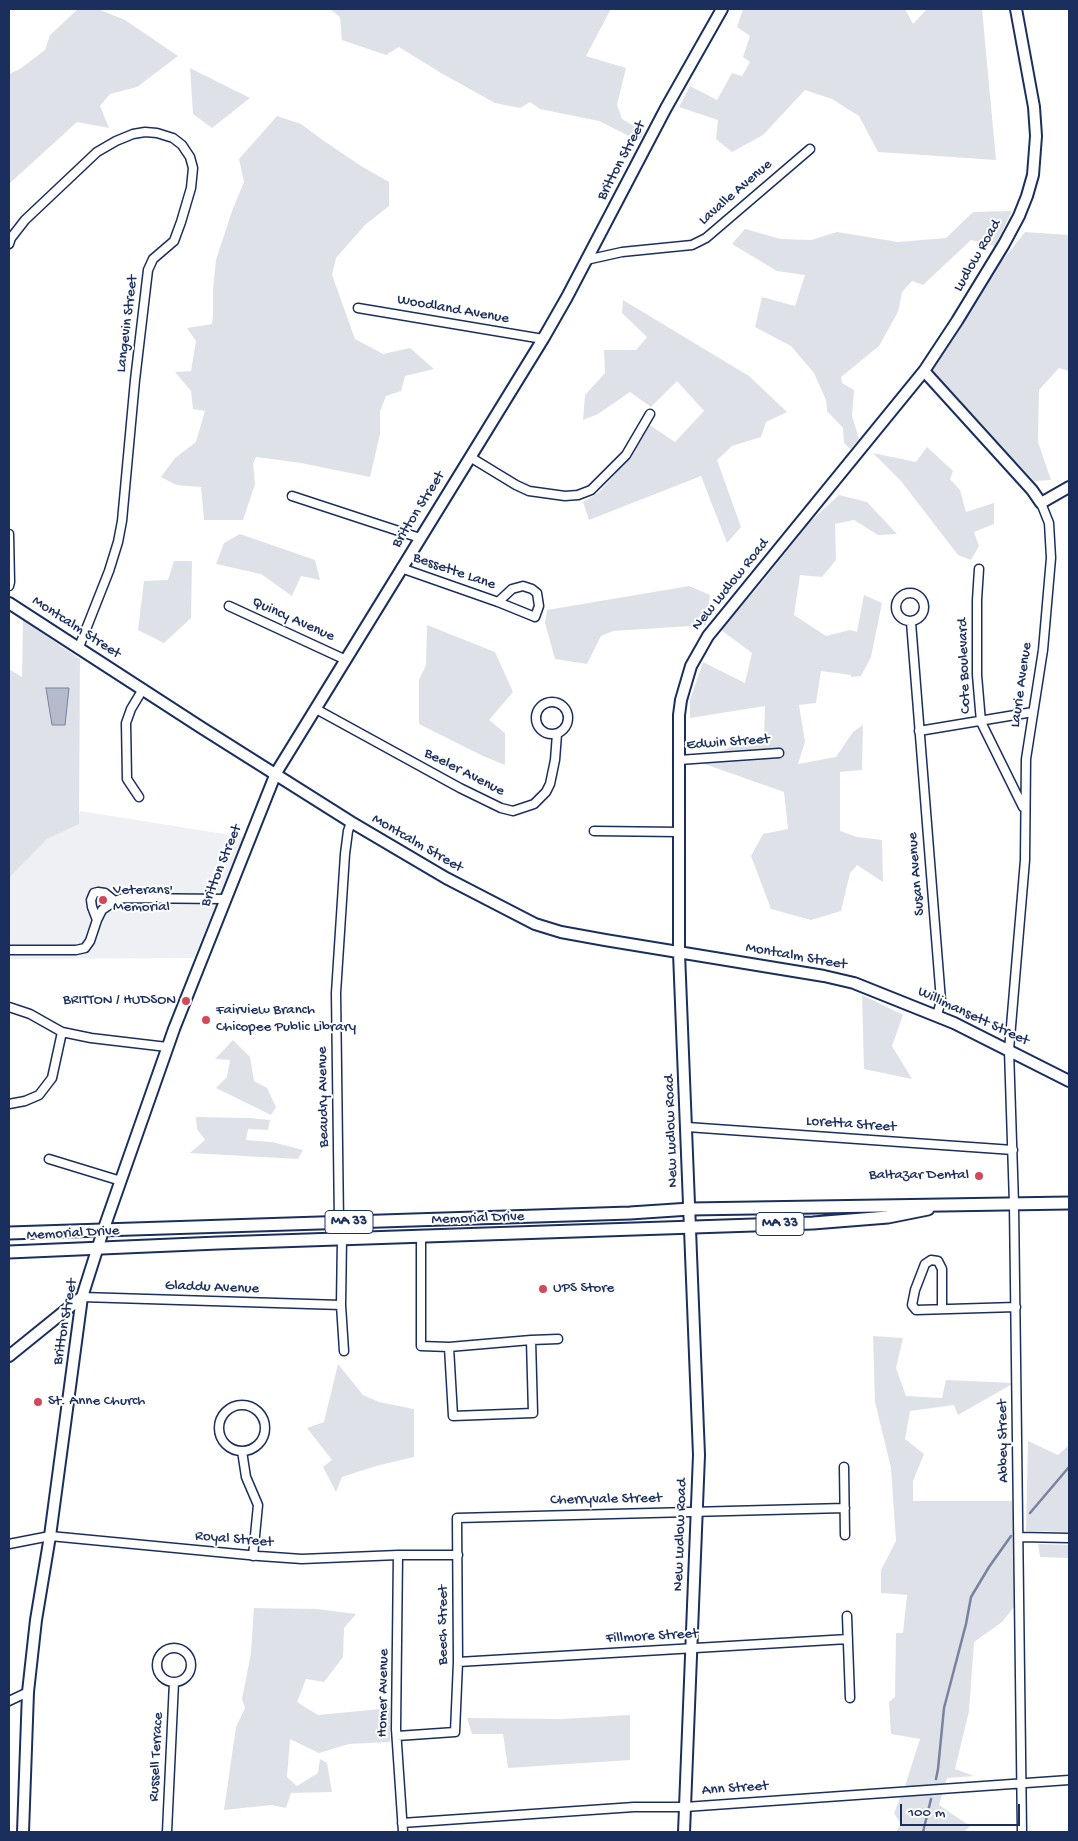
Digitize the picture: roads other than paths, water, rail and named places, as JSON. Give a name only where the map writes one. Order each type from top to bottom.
[{"type":"main road","name":"Memorial Drive","points":[[9,1233],[103,1232],[630,1213],[690,1209],[1069,1203]]},
{"type":"main road","name":"Memorial Drive","points":[[9,1252],[690,1226],[804,1224],[862,1220],[912,1213],[947,1204]]},
{"type":"street","name":"Britton Street","points":[[22,1832],[28,1692],[36,1620],[50,1536],[82,1298],[167,1048],[276,773],[542,339],[666,108],[722,9]]},
{"type":"street","name":"Ludlow Road","points":[[836,480],[924,371],[957,322],[1004,244],[1024,206],[1035,155],[1035,116],[1016,9]]},
{"type":"street","name":"Langevin Street","points":[[9,244],[11,238],[25,220],[97,152],[116,141],[133,134],[157,133],[173,138],[182,145],[190,157],[193,168],[191,188],[182,222],[174,241],[153,259],[148,270],[121,528],[109,570],[79,648]]},
{"type":"street","name":"Lavalle Avenue","points":[[586,260],[622,252],[692,245],[706,238],[810,148]]},
{"type":"street","name":"Woodland Avenue","points":[[358,308],[542,339]]},
{"type":"street","name":"Laurie Avenue","points":[[924,371],[1032,490],[1041,503],[1049,523],[1051,558],[1043,650],[1026,759],[1025,860],[1009,1050]]},
{"type":"street","points":[[470,457],[516,486],[529,491],[558,495],[578,495],[591,490],[626,455],[650,414]]},
{"type":"street","name":"New Ludlow Road","points":[[684,1832],[699,1427],[679,953],[679,715],[682,694],[688,674],[701,647],[725,613],[836,480]]},
{"type":"street","points":[[1041,503],[1069,487]]},
{"type":"street","points":[[292,496],[420,538]]},
{"type":"street","points":[[9,534],[9,586]]},
{"type":"street","name":"Bessette Lane","points":[[401,568],[536,617],[539,606],[537,593],[523,586],[512,589],[498,602]]},
{"type":"street","name":"Cote Boulevard","points":[[979,569],[977,675],[980,722],[1025,812]]},
{"type":"street","name":"Montcalm Street","points":[[9,602],[351,822],[446,878],[535,924],[563,932],[818,975],[862,985]]},
{"type":"street","name":"Quincy Avenue","points":[[228,606],[346,660]]},
{"type":"street","name":"Susan Avenue","points":[[911,622],[941,1000],[937,1015]]},
{"type":"street","points":[[139,797],[127,779],[126,723],[130,709],[143,689]]},
{"type":"street","name":"Beeler Avenue","points":[[316,709],[460,788],[501,808],[513,811],[532,806],[546,792],[550,784],[555,760],[557,734],[565,728],[567,713],[561,705],[551,702],[546,703],[538,710],[536,715],[538,726],[546,733],[557,734]]},
{"type":"street","points":[[919,731],[1033,712]]},
{"type":"street","name":"Edwin Street","points":[[679,760],[779,753]]},
{"type":"street","name":"Beaudry Avenue","points":[[339,1223],[336,993],[345,854],[351,822]]},
{"type":"street","points":[[594,831],[679,832]]},
{"type":"street","points":[[97,920],[91,900],[94,894],[98,892],[105,893],[114,900]]},
{"type":"street","points":[[9,950],[76,950],[85,948],[90,941],[102,910],[114,900],[123,898],[225,899]]},
{"type":"street","name":"Willimansett Street","points":[[862,985],[937,1015],[1069,1081]]},
{"type":"street","points":[[9,1007],[30,1014],[62,1032],[91,1038],[167,1048]]},
{"type":"street","points":[[9,1104],[39,1095],[52,1078],[62,1032]]},
{"type":"street","name":"Abbey Street","points":[[1009,1050],[1016,1307],[1022,1832]]},
{"type":"street","name":"Loretta Street","points":[[687,1127],[1013,1150]]},
{"type":"street","points":[[50,1159],[121,1181]]},
{"type":"street","points":[[422,1236],[421,1346],[449,1347],[558,1339]]},
{"type":"street","points":[[342,1239],[341,1305],[344,1351]]},
{"type":"street","points":[[942,1309],[942,1269],[938,1261],[931,1260],[925,1264],[915,1290],[912,1305],[916,1310],[1016,1307]]},
{"type":"street","points":[[9,1356],[82,1298]]},
{"type":"street","name":"Gladdu Avenue","points":[[82,1298],[341,1305]]},
{"type":"street","points":[[449,1347],[453,1416],[533,1413],[531,1340]]},
{"type":"street","points":[[232,1407],[250,1407],[262,1419],[263,1436],[258,1444],[242,1451],[226,1445],[219,1429],[220,1420],[225,1412],[232,1407]]},
{"type":"street","points":[[242,1451],[246,1477],[259,1508],[253,1556]]},
{"type":"street","points":[[844,1467],[845,1535]]},
{"type":"street","name":"Cherryvale Street","points":[[457,1518],[845,1508]]},
{"type":"street","name":"Beech Street","points":[[396,1736],[455,1732],[458,1662],[457,1518]]},
{"type":"street","name":"Royal Street","points":[[9,1544],[50,1536],[302,1559],[398,1555],[458,1555]]},
{"type":"street","points":[[1019,1537],[1069,1538]]},
{"type":"street","name":"Homer Avenue","points":[[398,1555],[396,1736],[403,1832]]},
{"type":"street","points":[[847,1616],[850,1698]]},
{"type":"street","name":"Fillmore Street","points":[[458,1662],[848,1639]]},
{"type":"street","points":[[171,1648],[182,1650],[187,1654],[191,1664],[188,1675],[179,1682],[174,1682],[163,1679],[157,1669],[158,1658],[161,1653],[171,1648]]},
{"type":"street","name":"Russell Terrace","points":[[167,1832],[174,1682]]},
{"type":"street","points":[[9,1701],[28,1692]]},
{"type":"street","name":"Ann Street","points":[[402,1823],[634,1807],[685,1807],[1069,1780]]},
{"type":"water","points":[[46,688],[69,688],[65,725],[52,725]]},
{"type":"waterway","points":[[1030,1513],[1069,1467]]},
{"type":"waterway","points":[[936,1779],[944,1708],[966,1624],[971,1597],[1011,1536]]},
{"type":"waterway","points":[[923,1832],[931,1799]]},
{"type":"place","name":"Veterans' Memorial","points":[[103,900]]},
{"type":"place","name":"BRITTON / HUDSON","points":[[186,1001]]},
{"type":"place","name":"Fairview Branch Chicopee Public Library","points":[[206,1020]]},
{"type":"place","name":"Baltazar Dental","points":[[979,1176]]},
{"type":"place","name":"UPS Store","points":[[543,1289]]},
{"type":"place","name":"St. Anne Church","points":[[38,1402]]}]
